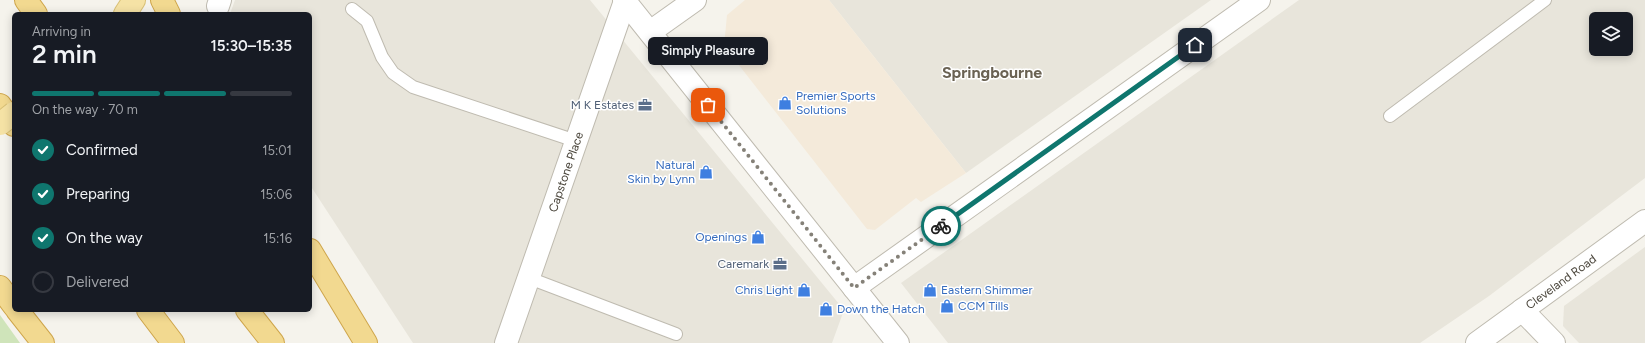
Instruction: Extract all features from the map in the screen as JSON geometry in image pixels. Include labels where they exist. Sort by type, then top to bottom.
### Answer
[{"type":"highway","points":[[26,0],[35,12]]},
{"type":"highway","points":[[162,0],[168,12]]},
{"type":"highway","points":[[0,105],[12,122]]},
{"type":"highway","points":[[312,253],[366,343]]},
{"type":"highway","points":[[0,287],[12,303]]},
{"type":"highway","points":[[19,312],[43,343]]},
{"type":"highway","points":[[150,312],[173,343]]},
{"type":"highway","points":[[249,312],[273,343]]},
{"type":"main road","points":[[126,12],[134,0]]},
{"type":"main road","points":[[0,124],[12,115]]},
{"type":"street","points":[[624,0],[898,343]]},
{"type":"street","name":"Capstone Place","points":[[506,343],[624,0]]},
{"type":"street","points":[[650,32],[695,0]]},
{"type":"street","points":[[854,288],[1259,0]]},
{"type":"street","name":"Cleveland Road","points":[[1478,343],[1645,221]]},
{"type":"street","points":[[1522,310],[1554,343]]},
{"type":"lane","points":[[1390,116],[1545,0]]},
{"type":"lane","points":[[352,9],[367,21],[382,56],[393,73],[414,87],[576,141]]},
{"type":"lane","points":[[529,278],[676,334]]},
{"type":"shaded area","points":[[235,0],[590,0],[844,310],[832,343],[413,343],[312,188],[312,12],[231,12]]},
{"type":"shaded area","points":[[745,0],[829,0],[966,173],[921,202],[916,198],[875,230],[867,229],[724,46],[727,15]]},
{"type":"shaded area","points":[[829,0],[1211,0],[966,173]]},
{"type":"shaded area","points":[[1299,0],[1645,0],[1645,178],[1489,296],[1420,343],[948,343],[901,283]]},
{"type":"shaded area","points":[[1645,247],[1645,343],[1579,343],[1563,326],[1564,306]]},
{"type":"green space","points":[[0,315],[20,343],[0,343]]},
{"type":"way so far","points":[[708,105],[854,288],[941,226]]},
{"type":"place","name":"Premier Sports Solutions","points":[[785,103]]},
{"type":"place","name":"M K Estates","points":[[645,105]]},
{"type":"place","name":"Simply Pleasure","points":[[708,105]]},
{"type":"place","name":"Natural Skin by Lynn","points":[[706,172]]},
{"type":"place","name":"Openings","points":[[758,237]]},
{"type":"place","name":"Caremark","points":[[780,264]]},
{"type":"place","name":"Chris Light","points":[[804,290]]},
{"type":"place","name":"Eastern Shimmer","points":[[930,290]]},
{"type":"place","name":"CCM Tills","points":[[947,306]]},
{"type":"place","name":"Down the Hatch","points":[[826,309]]},
{"type":"district","name":"Springbourne","points":[[992,72]]},
{"type":"route","points":[[941,226],[1195,45]]}]
